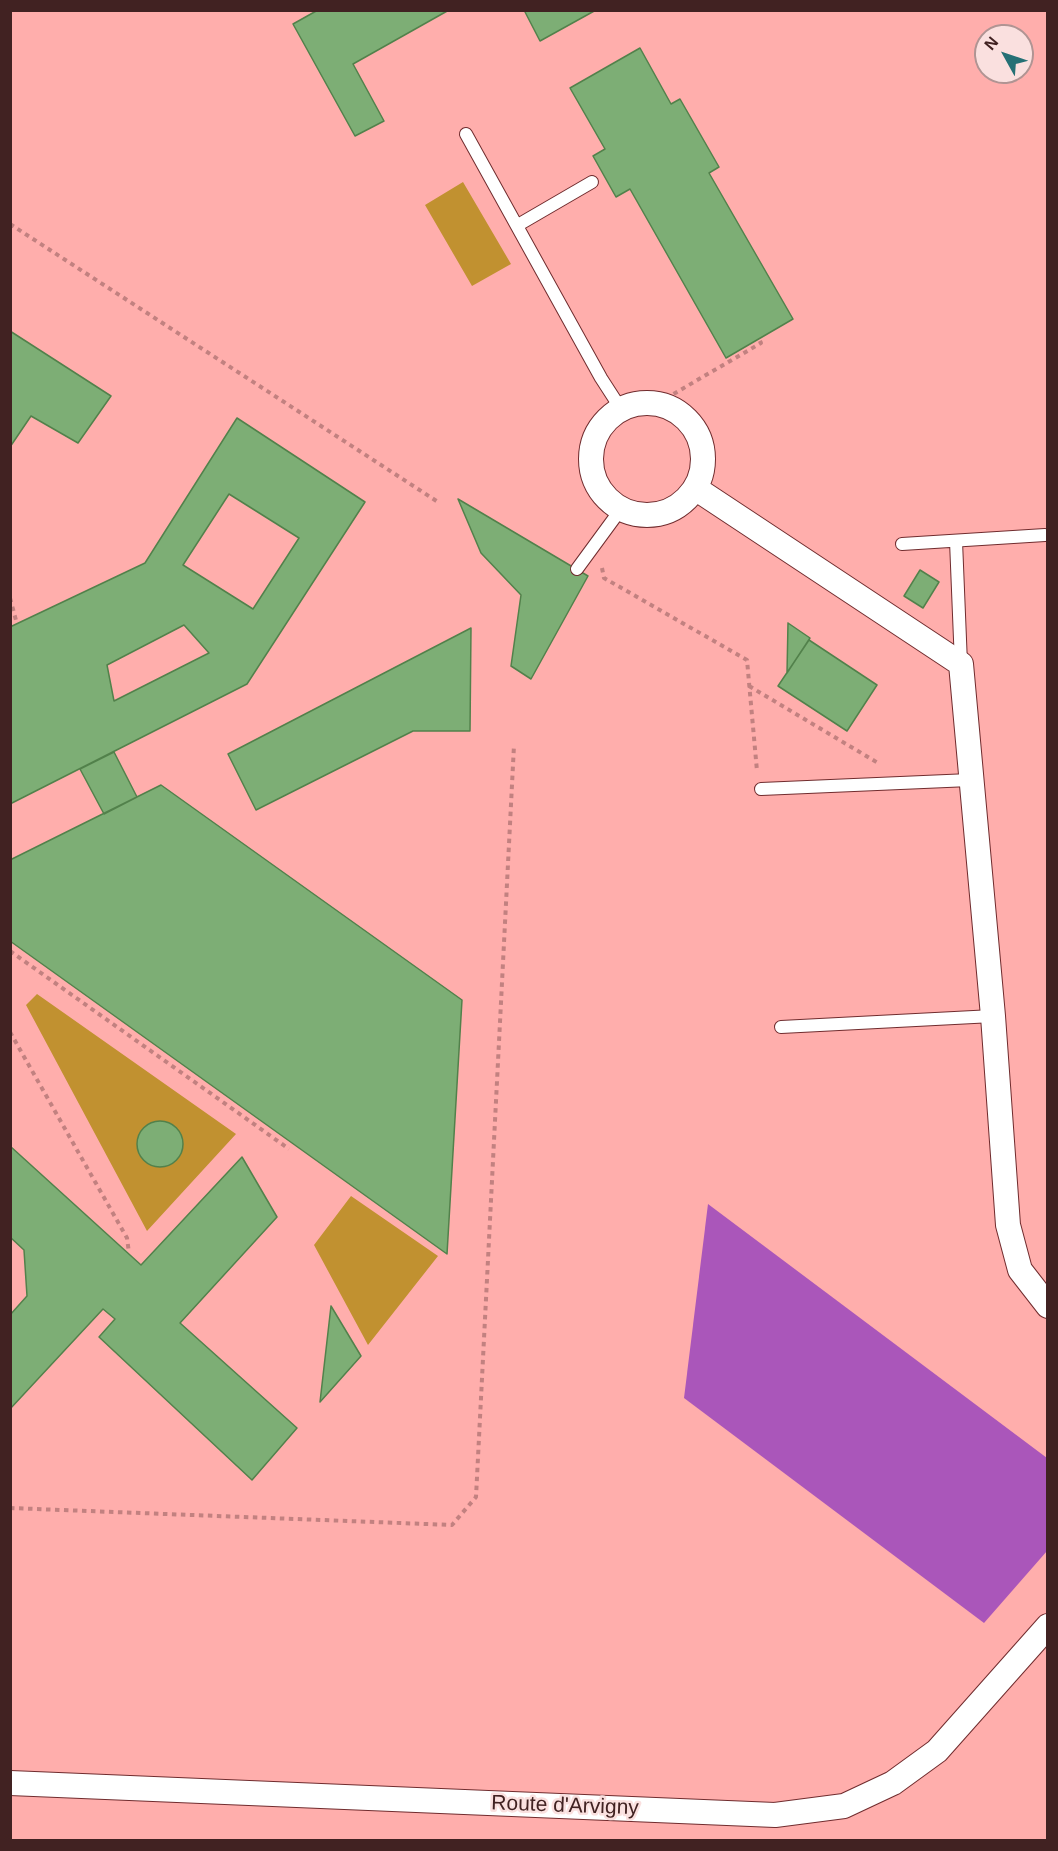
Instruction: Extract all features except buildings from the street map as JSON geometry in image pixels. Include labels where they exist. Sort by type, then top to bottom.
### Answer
[{"type":"street","points":[[658,403],[669,407],[685,418],[697,433],[703,451],[702,471],[694,488],[684,501],[670,510],[654,515],[637,514],[621,509],[608,499],[597,483],[591,465],[593,445],[601,428],[621,409],[631,405],[658,403]]},
{"type":"street","points":[[694,488],[961,664],[993,1016],[1008,1225],[1020,1270],[1047,1306]]},
{"type":"street","name":"Route d'Arvigny","points":[[10,1783],[775,1815],[844,1806],[894,1783],[937,1750],[1047,1626]]},
{"type":"lane","points":[[466,134],[601,378],[621,409]]},
{"type":"lane","points":[[518,225],[592,182]]},
{"type":"lane","points":[[577,569],[621,509]]},
{"type":"lane","points":[[902,544],[1045,536]]},
{"type":"lane","points":[[956,541],[961,664]]},
{"type":"lane","points":[[761,789],[970,780]]},
{"type":"lane","points":[[782,1027],[993,1016]]},
{"type":"path","points":[[10,224],[438,502]]},
{"type":"path","points":[[658,403],[761,343],[759,339]]},
{"type":"path","points":[[598,540],[604,578],[747,660],[758,779],[761,789]]},
{"type":"path","points":[[10,598],[17,624]]},
{"type":"path","points":[[749,686],[891,771],[893,783]]},
{"type":"path","points":[[10,1508],[452,1525],[476,1497],[514,745]]},
{"type":"path","points":[[10,951],[289,1149]]},
{"type":"path","points":[[10,1032],[127,1238],[129,1253]]},
{"type":"shaded area","points":[[463,182],[511,264],[472,286],[425,205]]},
{"type":"shaded area","points":[[37,994],[236,1134],[147,1231],[26,1005]]},
{"type":"shaded area","points":[[351,1196],[438,1256],[368,1345],[314,1245]]},
{"type":"shaded area","points":[[708,1204],[1047,1458],[1047,1551],[984,1623],[684,1398]]}]
